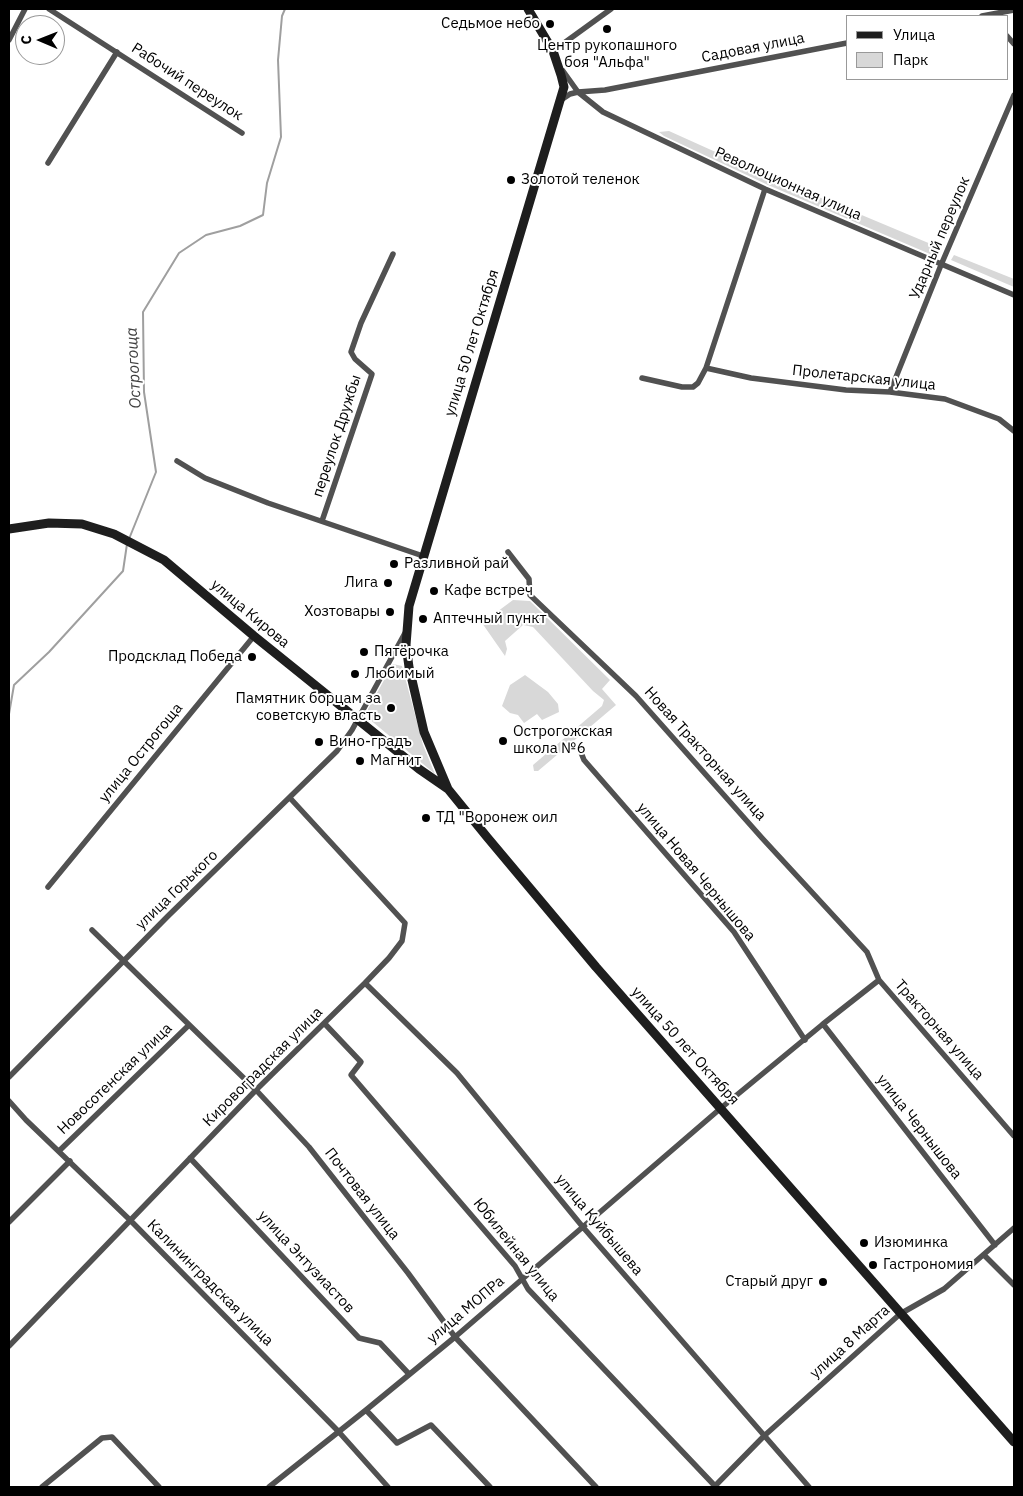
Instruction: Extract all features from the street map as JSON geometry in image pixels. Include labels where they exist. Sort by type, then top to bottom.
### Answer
[{"type":"main road","points":[[528,9],[553,51],[564,87]]},
{"type":"main road","name":"улица 50 лет Октября","points":[[564,87],[409,606],[406,631],[409,667],[415,700],[424,732],[448,789],[596,967],[1014,1442]]},
{"type":"main road","name":"улица Кирова","points":[[9,529],[50,523],[93,526],[114,534],[164,560],[254,636],[425,774],[448,789]]},
{"type":"street","points":[[9,40],[25,9]]},
{"type":"street","name":"Рабочий переулок","points":[[49,9],[242,133]]},
{"type":"street","points":[[553,51],[610,9]]},
{"type":"street","points":[[987,15],[1014,10]]},
{"type":"street","name":"Садовая улица","points":[[578,92],[605,90],[846,43]]},
{"type":"street","name":"Рабочий переулок","points":[[48,163],[117,52]]},
{"type":"street","points":[[558,65],[578,92]]},
{"type":"street","points":[[564,87],[578,92]]},
{"type":"street","points":[[560,101],[570,94],[578,92]]},
{"type":"street","name":"Революционная улица","points":[[578,92],[603,112],[765,189],[1014,295]]},
{"type":"street","name":"Ударный переулок","points":[[890,392],[941,265],[1014,95]]},
{"type":"street","points":[[642,378],[682,387],[693,387],[698,383],[706,368],[765,189]]},
{"type":"street","name":"переулок Дружбы","points":[[322,521],[372,374],[355,359],[351,352],[361,323],[393,254]]},
{"type":"street","name":"Пролетарская улица","points":[[706,368],[751,378],[846,390],[890,392],[945,400],[999,419],[1014,431]]},
{"type":"street","name":"переулок Дружбы","points":[[177,461],[205,478],[268,503],[423,556]]},
{"type":"street","name":"Новая Тракторная улица","points":[[508,552],[529,579],[530,595],[636,696],[762,838],[867,952],[879,980]]},
{"type":"street","name":"улица 50 лет Октября","points":[[357,719],[406,631]]},
{"type":"street","name":"улица Острогоща","points":[[48,887],[254,636]]},
{"type":"street","name":"улица Горького","points":[[9,1077],[122,961],[338,751],[357,719]]},
{"type":"street","name":"улица Новая Чернышова","points":[[580,750],[584,760],[734,932],[805,1040]]},
{"type":"street","name":"Кировоградская улица","points":[[9,1346],[256,1090],[365,983],[402,941],[406,923],[290,798]]},
{"type":"street","name":"Почтовая улица","points":[[92,930],[256,1090],[309,1147],[408,1273],[455,1337],[596,1487]]},
{"type":"street","name":"Тракторная улица","points":[[721,1108],[879,980],[1014,1136]]},
{"type":"street","name":"улица Куйбышева","points":[[365,983],[457,1073],[582,1226],[809,1487]]},
{"type":"street","name":"Юбилейная улица","points":[[325,1024],[361,1062],[352,1075],[515,1266],[528,1289],[714,1486]]},
{"type":"street","name":"улица Чернышова","points":[[823,1024],[995,1245]]},
{"type":"street","name":"Новосотенская улица","points":[[59,1151],[189,1025]]},
{"type":"street","name":"Калининградская улица","points":[[9,1101],[26,1120],[130,1220],[338,1431],[388,1487]]},
{"type":"street","name":"улица МОПРа","points":[[269,1487],[455,1337],[721,1108]]},
{"type":"street","name":"улица Энтузиастов","points":[[190,1158],[359,1338],[380,1343],[409,1374]]},
{"type":"street","points":[[9,1222],[70,1161]]},
{"type":"street","name":"улица 8 Марта","points":[[714,1486],[764,1436],[900,1314],[944,1289],[1014,1228]]},
{"type":"street","points":[[984,1255],[1014,1285]]},
{"type":"street","points":[[366,1410],[397,1443],[431,1425],[490,1487]]},
{"type":"street","points":[[42,1487],[102,1438],[112,1437],[159,1487]]},
{"type":"green space","points":[[669,131],[771,177],[938,247],[941,251],[937,257],[768,185],[659,132]]},
{"type":"green space","points":[[954,255],[1014,279],[1014,287],[951,260]]},
{"type":"green space","points":[[513,600],[530,601],[610,680],[602,689],[616,705],[538,771],[534,771],[533,765],[602,706],[604,700],[593,691],[533,627],[523,625],[505,641],[507,649],[505,656],[482,623]]},
{"type":"green space","points":[[393,664],[402,666],[423,745],[435,774],[368,718],[368,709]]},
{"type":"green space","points":[[525,675],[548,692],[558,704],[559,712],[542,720],[537,714],[524,723],[518,715],[510,713],[502,706],[510,685]]},
{"type":"waterway","name":"Острогоща","points":[[129,539],[156,472],[144,392],[143,312],[179,253],[206,235],[240,226],[263,215],[267,183],[281,137],[278,60],[282,16],[285,9]]},
{"type":"waterway","name":"Острогоща","points":[[9,714],[14,685],[49,652],[123,571],[127,544]]},
{"type":"place","name":"Седьмое небо","points":[[550,24]]},
{"type":"place","name":"Центр рукопашного боя \"Альфа\"","points":[[607,29]]},
{"type":"place","name":"Золотой теленок","points":[[511,180]]},
{"type":"place","name":"Разливной рай","points":[[394,564]]},
{"type":"place","name":"Лига","points":[[388,583]]},
{"type":"place","name":"Кафе встреч","points":[[434,591]]},
{"type":"place","name":"Хозтовары","points":[[390,612]]},
{"type":"place","name":"Аптечный пункт","points":[[423,619]]},
{"type":"place","name":"Пятёрочка","points":[[364,652]]},
{"type":"place","name":"Продсклад Победа","points":[[252,657]]},
{"type":"place","name":"Любимый","points":[[355,674]]},
{"type":"place","name":"Памятник борцам за советскую власть","points":[[391,708]]},
{"type":"place","name":"Острогожская школа №6","points":[[503,741]]},
{"type":"place","name":"Вино-градъ","points":[[319,742]]},
{"type":"place","name":"Магнит","points":[[360,761]]},
{"type":"place","name":"ТД \"Воронеж оил","points":[[426,818]]},
{"type":"place","name":"Изюминка","points":[[864,1243]]},
{"type":"place","name":"Гастрономия","points":[[873,1265]]},
{"type":"place","name":"Старый друг","points":[[823,1282]]}]
